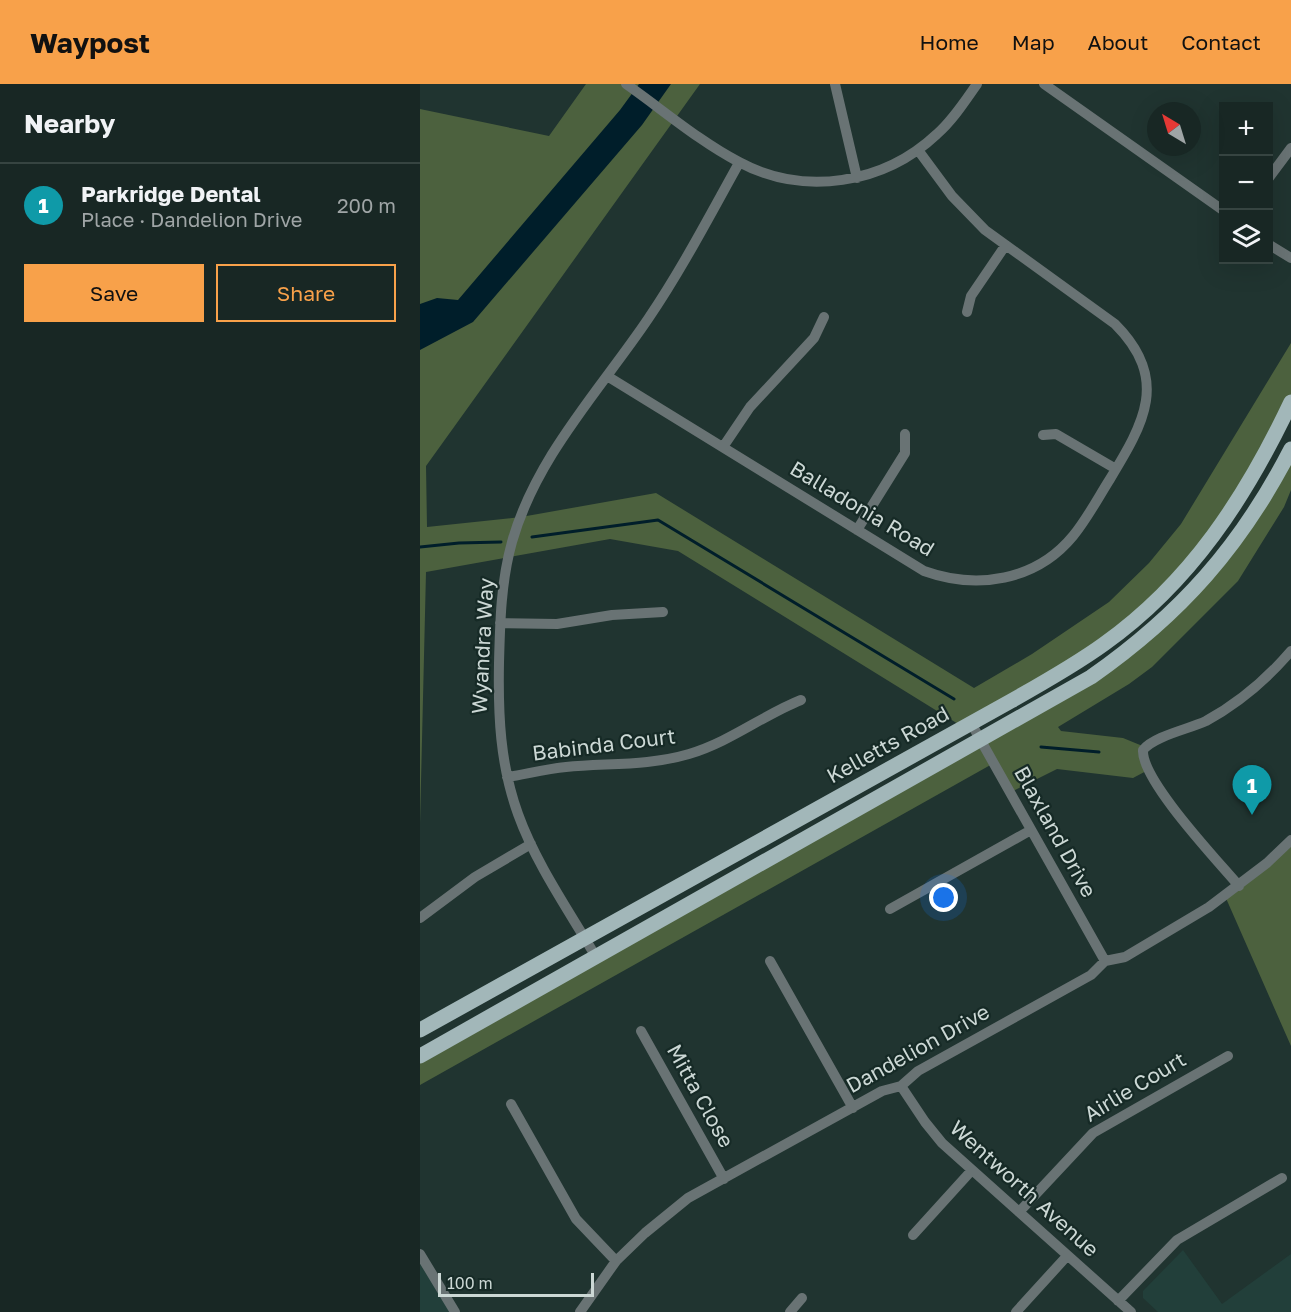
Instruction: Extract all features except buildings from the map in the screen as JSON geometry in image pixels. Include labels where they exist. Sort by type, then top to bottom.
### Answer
[{"type":"main road","name":"Kelletts Road","points":[[420,1030],[1063,671],[1104,644],[1169,589],[1229,517],[1256,473],[1291,402]]},
{"type":"main road","name":"Kelletts Road","points":[[420,1056],[1091,677],[1125,653],[1168,617],[1203,582],[1242,534],[1291,449]]},
{"type":"street","points":[[836,84],[857,178]]},
{"type":"street","points":[[628,85],[739,163],[769,175],[804,182],[857,178],[891,166],[918,150],[948,123],[977,84]]},
{"type":"street","points":[[1044,84],[1223,210]]},
{"type":"street","points":[[1273,173],[1291,148]]},
{"type":"street","name":"Balladonia Road","points":[[607,376],[912,565],[937,575],[979,581],[1012,576],[1037,565],[1067,542],[1083,523],[1116,469],[1139,430],[1145,410],[1146,381],[1137,352],[1122,331],[1106,317],[1005,246],[968,213],[918,150]]},
{"type":"street","name":"Wyandra Way","points":[[596,957],[531,844],[507,777],[499,731],[500,623],[505,571],[522,512],[553,454],[649,317],[739,163]]},
{"type":"street","points":[[967,312],[971,296],[1005,246]]},
{"type":"street","points":[[1273,247],[1291,258]]},
{"type":"street","points":[[723,447],[754,403],[814,338],[824,316]]},
{"type":"street","points":[[857,530],[905,453],[905,434]]},
{"type":"street","points":[[1043,435],[1056,434],[1116,469]]},
{"type":"street","points":[[500,623],[557,624],[612,615],[663,612]]},
{"type":"street","points":[[1239,886],[1172,806],[1144,759],[1143,750],[1150,744],[1195,726],[1229,707],[1266,678],[1291,651]]},
{"type":"street","name":"Babinda Court","points":[[507,777],[567,767],[641,764],[687,754],[729,738],[781,708],[801,700]]},
{"type":"street","name":"Blaxland Drive","points":[[970,723],[1105,961]]},
{"type":"street","points":[[890,909],[1031,830]]},
{"type":"street","name":"Dandelion Drive","points":[[580,1312],[616,1261],[645,1233],[688,1198],[882,1091],[902,1086],[918,1071],[1091,975],[1105,961],[1125,957],[1199,914],[1239,886],[1291,840]]},
{"type":"street","points":[[420,918],[475,877],[531,844]]},
{"type":"street","points":[[770,961],[853,1108]]},
{"type":"street","name":"Mitta Close","points":[[641,1031],[724,1179]]},
{"type":"street","name":"Airlie Court","points":[[1019,1212],[1093,1133],[1228,1056]]},
{"type":"street","name":"Wentworth Avenue","points":[[902,1086],[931,1130],[972,1170],[1131,1312]]},
{"type":"street","points":[[511,1104],[576,1219],[616,1261]]},
{"type":"street","points":[[913,1235],[972,1170]]},
{"type":"street","points":[[1118,1301],[1177,1240],[1282,1178]]},
{"type":"street","points":[[420,1254],[455,1312]]},
{"type":"street","points":[[1016,1312],[1068,1256]]},
{"type":"street","points":[[790,1312],[802,1298]]},
{"type":"shaded area","points":[[639,84],[671,84],[642,125],[473,322],[420,350],[420,304],[437,298],[458,300],[620,110]]},
{"type":"shaded area","points":[[1183,1250],[1222,1304],[1291,1254],[1291,1312],[1158,1312],[1143,1298],[1143,1291]]},
{"type":"shaded area","points":[[420,1254],[455,1312],[420,1312]]},
{"type":"green space","points":[[586,84],[700,84],[426,466],[427,527],[521,517],[656,493],[974,688],[1032,654],[1109,602],[1149,563],[1181,524],[1291,343],[1291,402],[1256,473],[1141,615],[963,727],[678,551],[610,539],[426,572],[420,824],[420,109],[549,136]]},
{"type":"green space","points":[[1291,449],[1291,490],[1284,507],[1238,581],[1152,667],[1129,684],[1058,727],[1061,731],[1123,738],[1145,747],[1150,769],[1133,778],[1057,769],[1011,792],[994,763],[420,1085],[420,1056],[1021,718],[1181,605]]},
{"type":"green space","points":[[1291,840],[1291,1046],[1225,896]]},
{"type":"waterway","points":[[532,537],[658,520],[954,699]]},
{"type":"waterway","points":[[420,547],[501,542]]},
{"type":"waterway","points":[[1041,747],[1099,752]]},
{"type":"place","name":"Parkridge Dental","points":[[1252,815]]}]
